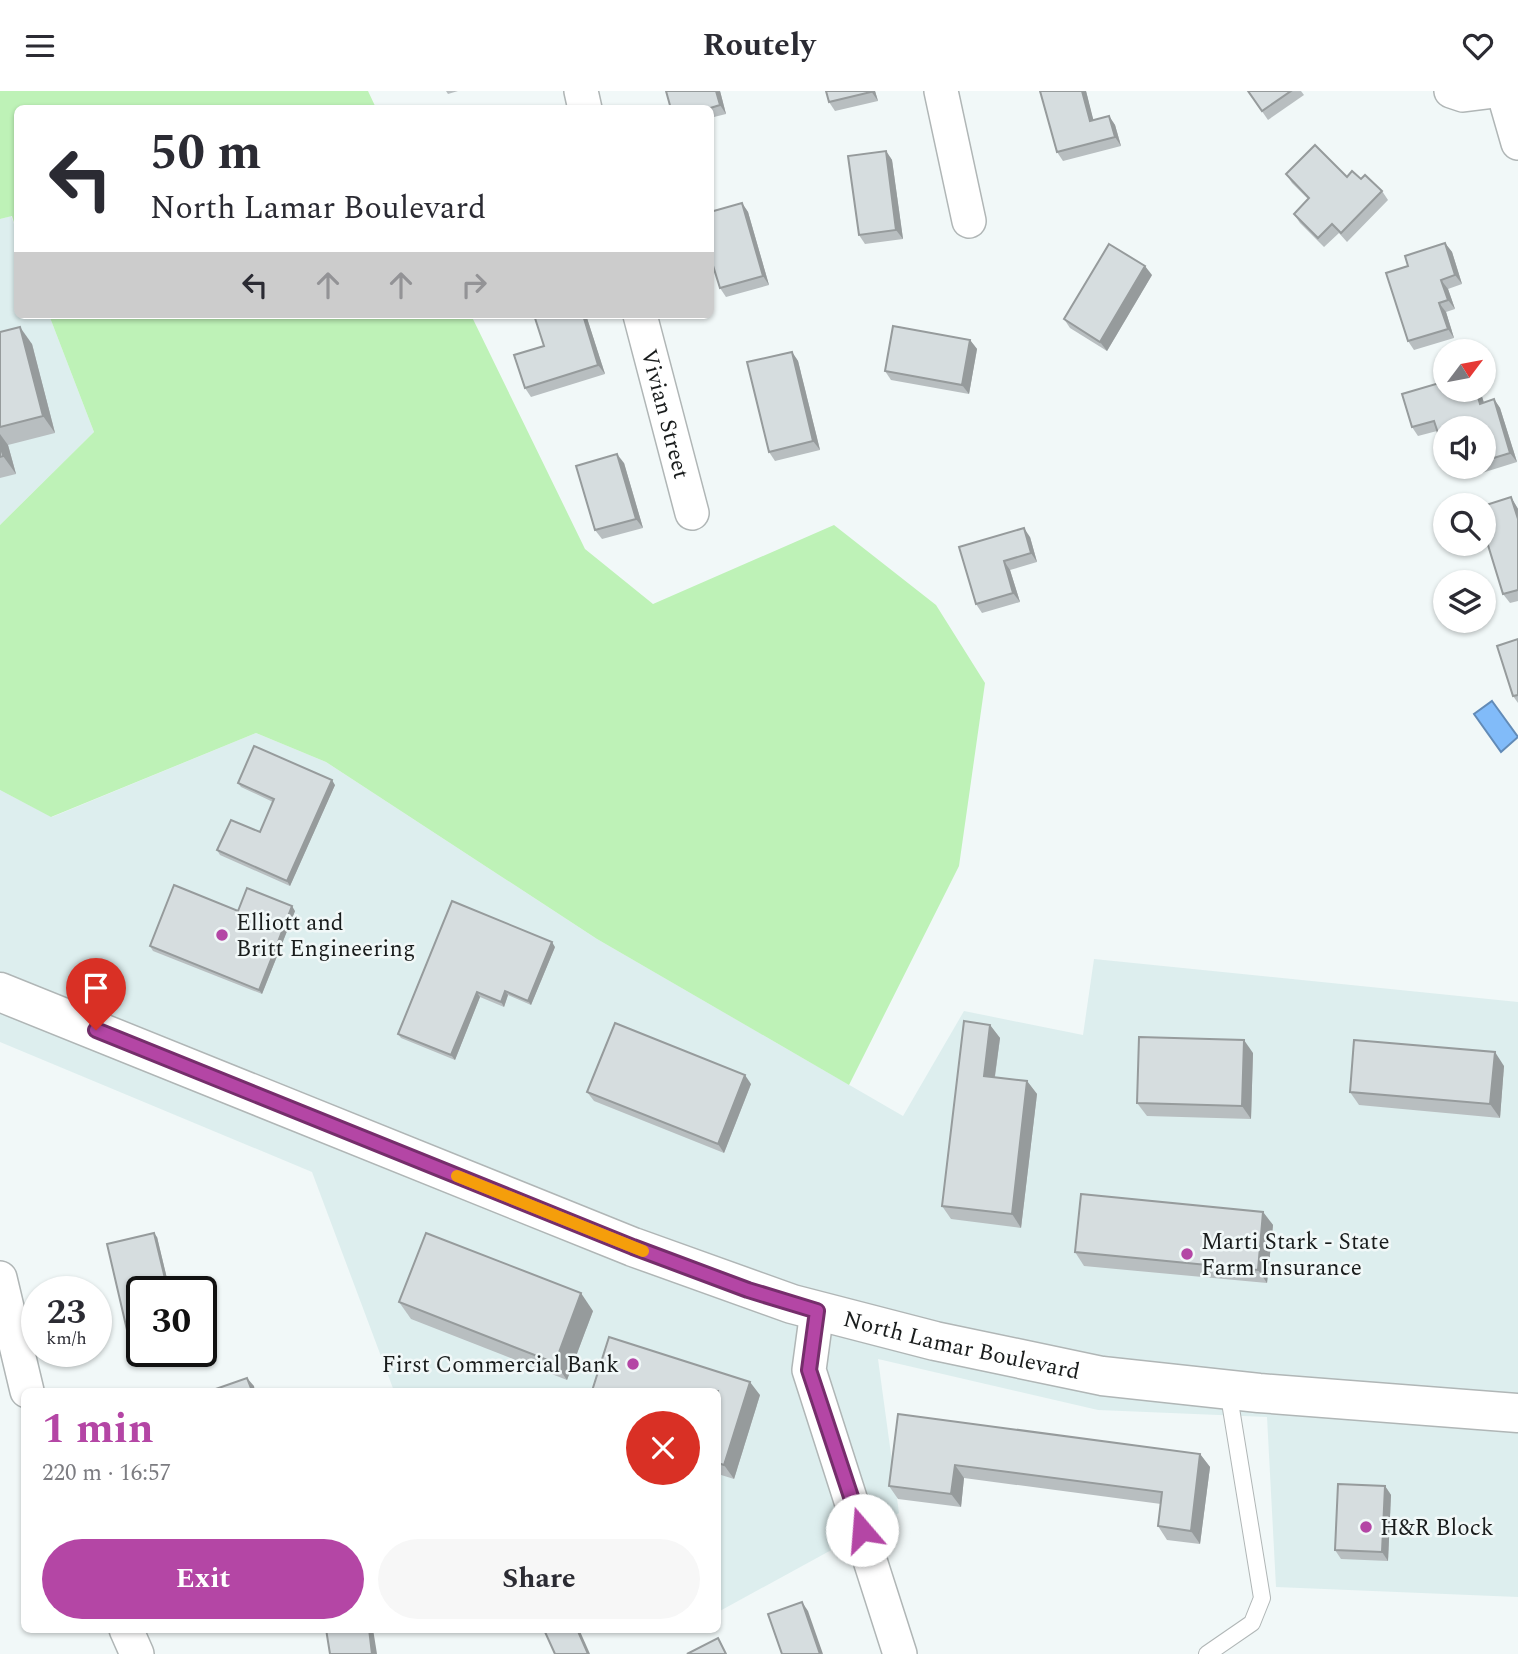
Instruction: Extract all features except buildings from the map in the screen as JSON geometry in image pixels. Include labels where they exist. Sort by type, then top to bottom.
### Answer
[{"type":"street","points":[[941,91],[969,221]]},
{"type":"street","points":[[1451,91],[1463,95],[1495,91]]},
{"type":"street","points":[[1503,91],[1518,143]]},
{"type":"street","name":"Vivian Street","points":[[641,319],[692,513]]},
{"type":"street","name":"North Lamar Boulevard","points":[[0,992],[633,1247],[748,1290],[817,1311],[935,1341],[1102,1376],[1518,1413]]},
{"type":"street","points":[[0,1278],[26,1388]]},
{"type":"street","points":[[817,1311],[809,1370],[900,1654]]},
{"type":"street","points":[[128,1633],[137,1654]]},
{"type":"lane","points":[[1207,1654],[1225,1645],[1252,1623],[1262,1598],[1228,1389]]},
{"type":"shaded area","points":[[11,216],[14,224],[14,319],[51,319],[94,432],[0,525],[0,219]]},
{"type":"shaded area","points":[[256,733],[326,762],[597,939],[903,1116],[964,1011],[1083,1035],[1094,959],[1518,1002],[1518,1597],[1276,1587],[1267,1417],[1098,1410],[878,1359],[899,1513],[721,1610],[721,1388],[393,1388],[312,1172],[0,1042],[0,790],[52,817]]},
{"type":"green space","points":[[0,91],[368,91],[375,105],[14,105],[14,222],[12,216],[0,219]]},
{"type":"green space","points":[[51,319],[473,319],[585,549],[653,604],[834,525],[936,605],[985,683],[959,866],[849,1085],[597,939],[326,762],[256,733],[51,817],[0,790],[0,525],[94,432]]},
{"type":"water","points":[[1492,701],[1518,737],[1501,752],[1474,714]]},
{"type":"slow traffic","points":[[457,1176],[643,1251]]},
{"type":"place","name":"Elliott and Britt Engineering","points":[[222,935]]},
{"type":"place","name":"Marti Stark - State Farm Insurance","points":[[1187,1254]]},
{"type":"place","name":"First Commercial Bank","points":[[633,1364]]},
{"type":"place","name":"H&R Block","points":[[1366,1527]]},
{"type":"route","points":[[96,1030],[633,1247],[748,1290],[817,1311],[809,1370],[821,1413],[862,1530]]}]
